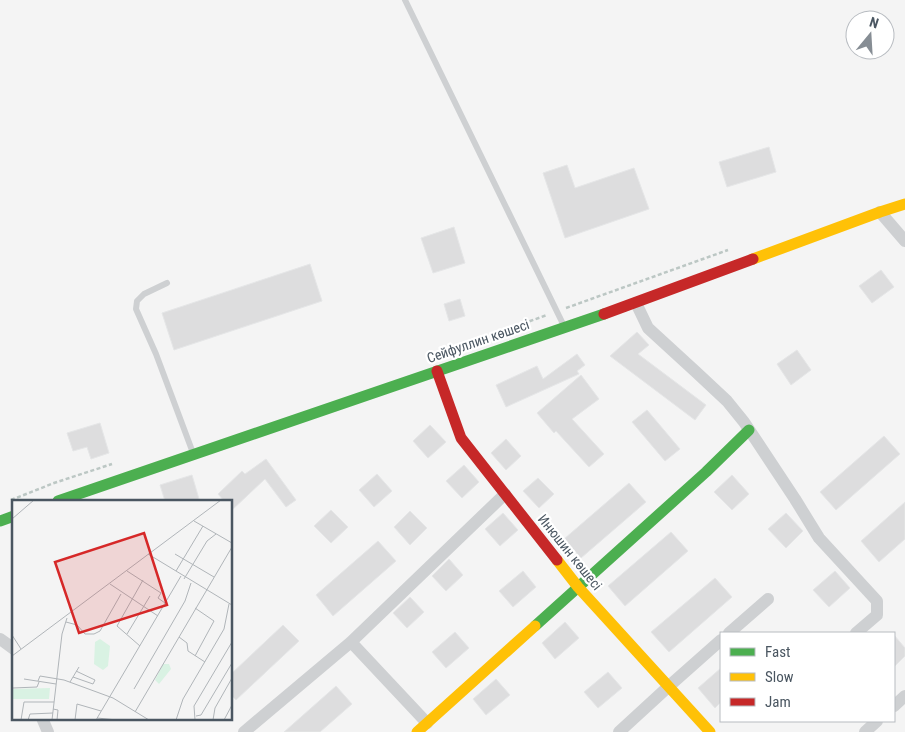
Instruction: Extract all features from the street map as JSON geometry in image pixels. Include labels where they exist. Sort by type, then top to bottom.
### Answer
[{"type":"main road","name":"Сейфуллин көшесі","points":[[61,500],[565,328],[905,204]]},
{"type":"main road","name":"Инюшин көшесі","points":[[437,371],[461,438],[578,587],[710,732]]},
{"type":"main road","points":[[422,728],[706,472],[749,430]]},
{"type":"main road","points":[[0,521],[12,517]]},
{"type":"street","points":[[880,212],[905,240]]},
{"type":"street","points":[[636,303],[648,328],[727,401],[749,430],[819,538],[877,601],[877,615],[857,632]]},
{"type":"street","points":[[244,732],[351,642],[505,494]]},
{"type":"street","points":[[730,632],[768,599]]},
{"type":"street","points":[[0,639],[12,648]]},
{"type":"street","points":[[619,732],[720,641]]},
{"type":"street","points":[[351,642],[422,728]]},
{"type":"street","points":[[895,705],[905,696]]},
{"type":"street","points":[[43,720],[48,732]]},
{"type":"street","points":[[865,732],[876,722]]},
{"type":"lane","points":[[405,0],[565,328]]},
{"type":"lane","points":[[167,283],[144,294],[137,301],[136,309],[156,354],[193,454]]},
{"type":"path","points":[[502,331],[735,248]]},
{"type":"path","points":[[9,500],[118,462]]},
{"type":"building","points":[[769,147],[776,172],[727,187],[719,162]]},
{"type":"building","points":[[567,165],[575,188],[634,168],[649,209],[565,238],[543,173]]},
{"type":"building","points":[[454,227],[465,263],[433,273],[421,238]]},
{"type":"building","points":[[310,264],[322,301],[174,350],[162,313]]},
{"type":"building","points":[[881,270],[894,287],[872,303],[859,286]]},
{"type":"building","points":[[460,299],[465,316],[449,321],[444,304]]},
{"type":"building","points":[[637,332],[649,345],[638,354],[706,405],[695,420],[610,356]]},
{"type":"building","points":[[797,350],[811,370],[791,385],[777,364]]},
{"type":"building","points":[[577,354],[585,365],[577,371],[579,374],[506,407],[496,385],[537,366],[543,379]]},
{"type":"building","points":[[581,375],[599,399],[572,419],[604,454],[589,467],[556,431],[554,433],[537,413]]},
{"type":"building","points":[[647,410],[680,449],[665,461],[632,422]]},
{"type":"building","points":[[100,423],[109,453],[91,459],[87,447],[73,451],[67,433]]},
{"type":"building","points":[[430,425],[446,442],[428,458],[413,441]]},
{"type":"building","points":[[884,436],[900,454],[836,510],[820,492]]},
{"type":"building","points":[[506,439],[521,456],[506,470],[491,453]]},
{"type":"building","points":[[266,459],[296,500],[286,507],[265,479],[232,510],[232,500],[223,500],[218,494],[242,471],[245,474]]},
{"type":"building","points":[[464,465],[479,482],[462,498],[446,481]]},
{"type":"building","points":[[377,474],[392,491],[374,507],[359,490]]},
{"type":"building","points":[[192,475],[199,499],[165,500],[160,485]]},
{"type":"building","points":[[732,475],[749,494],[732,510],[714,492]]},
{"type":"building","points":[[538,478],[554,494],[539,508],[523,491]]},
{"type":"building","points":[[629,483],[646,502],[581,558],[564,539]]},
{"type":"building","points":[[905,502],[905,539],[879,562],[861,541]]},
{"type":"building","points":[[331,510],[348,527],[331,543],[314,526]]},
{"type":"building","points":[[410,511],[427,528],[410,545],[394,527]]},
{"type":"building","points":[[503,513],[518,530],[500,546],[485,529]]},
{"type":"building","points":[[786,513],[803,531],[786,548],[768,529]]},
{"type":"building","points":[[671,532],[688,551],[625,606],[608,586]]},
{"type":"building","points":[[378,541],[396,561],[333,616],[316,595]]},
{"type":"building","points":[[449,559],[463,575],[446,591],[432,576]]},
{"type":"building","points":[[523,571],[536,587],[513,607],[499,591]]},
{"type":"building","points":[[835,571],[850,588],[829,607],[813,590]]},
{"type":"building","points":[[715,578],[732,597],[669,652],[651,632]]},
{"type":"building","points":[[410,597],[424,612],[407,628],[393,613]]},
{"type":"building","points":[[565,622],[579,638],[555,659],[542,643]]},
{"type":"building","points":[[283,625],[299,641],[236,700],[232,696],[232,673]]},
{"type":"building","points":[[455,632],[469,648],[446,668],[432,652]]},
{"type":"building","points":[[895,636],[905,648],[905,656],[895,666]]},
{"type":"building","points":[[720,669],[720,703],[715,708],[698,688]]},
{"type":"building","points":[[608,672],[622,688],[598,708],[584,692]]},
{"type":"building","points":[[496,679],[510,695],[486,715],[473,699]]},
{"type":"building","points":[[336,686],[352,704],[320,732],[284,732]]},
{"type":"traffic: fast","points":[[61,500],[604,314]]},
{"type":"traffic: fast","points":[[535,626],[706,472],[749,430]]},
{"type":"traffic: fast","points":[[0,521],[12,517]]},
{"type":"traffic: slow","points":[[753,259],[905,204]]},
{"type":"traffic: slow","points":[[557,560],[578,587],[710,732]]},
{"type":"traffic: slow","points":[[417,732],[535,626]]},
{"type":"traffic: jam","points":[[604,314],[753,259]]},
{"type":"traffic: jam","points":[[437,371],[461,438],[557,560]]}]
